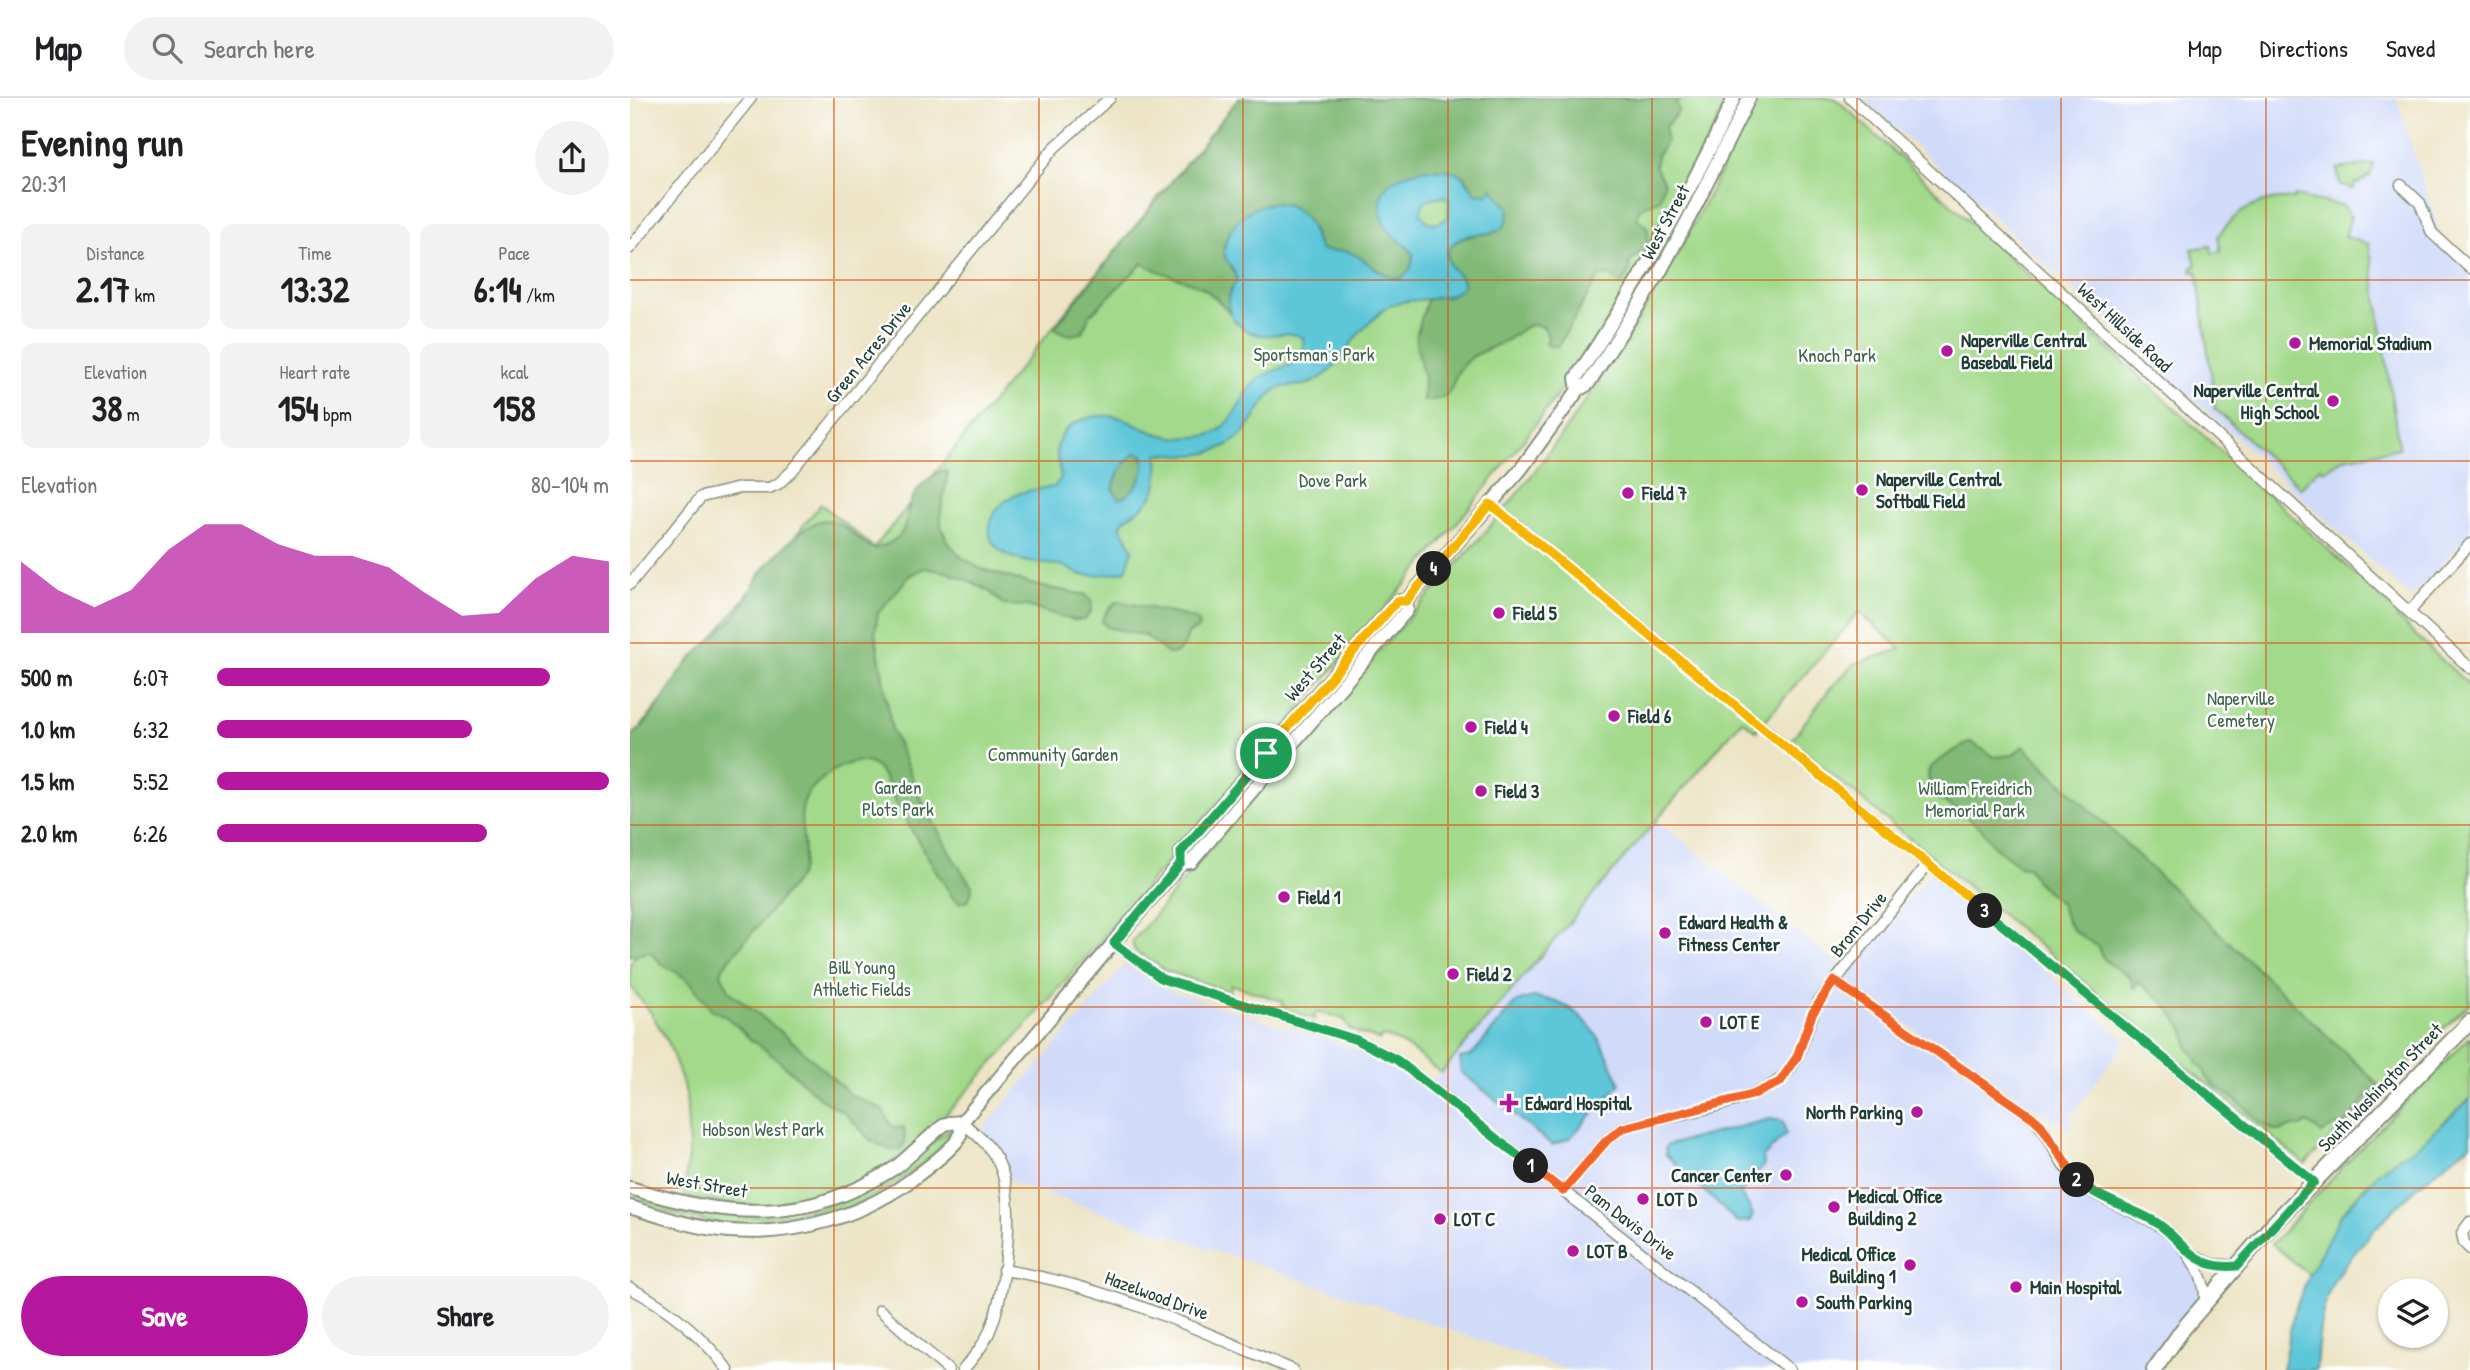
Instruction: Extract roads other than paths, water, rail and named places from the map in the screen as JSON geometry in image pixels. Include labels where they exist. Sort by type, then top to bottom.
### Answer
[{"type":"main road","name":"South Washington Street","points":[[2154,1370],[2237,1266],[2314,1182],[2470,1022]]},
{"type":"street","points":[[630,248],[751,98]]},
{"type":"street","name":"Green Acres Drive","points":[[630,584],[701,496],[740,488],[769,488],[778,484],[792,471],[1054,148],[1110,98]]},
{"type":"street","name":"West Street","points":[[1578,390],[1576,378],[1663,240],[1734,98]]},
{"type":"street","name":"West Street","points":[[630,1207],[727,1231],[768,1231],[820,1223],[859,1210],[910,1181],[959,1137],[962,1122],[1181,863],[1191,862],[1407,610],[1406,601],[1521,469],[1578,390],[1588,384],[1660,272],[1698,203],[1749,98]]},
{"type":"street","name":"West Hillside Road","points":[[1850,98],[2470,668]]},
{"type":"street","points":[[2401,185],[2420,204],[2432,233],[2470,268]]},
{"type":"street","points":[[1490,504],[2314,1182]]},
{"type":"street","points":[[2410,611],[2470,544]]},
{"type":"street","name":"Brom Drive","points":[[1563,1191],[1607,1140],[1623,1128],[1752,1095],[1780,1082],[1797,1057],[1812,1014],[1834,981],[1928,864]]},
{"type":"street","name":"Pam Davis Drive","points":[[1114,943],[1162,979],[1357,1040],[1397,1060],[1790,1370]]},
{"type":"street","points":[[1834,981],[2032,1117],[2041,1125],[2072,1176],[2095,1195],[2166,1229],[2188,1252],[2203,1280],[2205,1304]]},
{"type":"street","points":[[962,1122],[993,1152],[1004,1179],[1007,1235],[995,1312],[988,1334],[963,1370]]},
{"type":"street","name":"West Street","points":[[630,1188],[720,1210],[758,1212],[800,1207],[858,1189],[895,1168],[944,1124],[962,1122]]},
{"type":"street","points":[[2470,1222],[2463,1228],[2462,1233],[2464,1243],[2470,1249]]},
{"type":"street","points":[[2188,1252],[2211,1264],[2237,1266]]},
{"type":"street","name":"Hazelwood Drive","points":[[1003,1270],[1059,1281],[1105,1294],[1219,1337],[1293,1370]]},
{"type":"street","points":[[630,1288],[670,1311],[689,1326],[728,1370]]},
{"type":"street","points":[[880,1310],[947,1370]]},
{"type":"water","points":[[1426,169],[1456,172],[1476,194],[1488,194],[1492,188],[1509,209],[1507,221],[1502,228],[1495,232],[1459,239],[1450,248],[1448,261],[1464,283],[1458,291],[1438,298],[1402,302],[1382,311],[1325,375],[1307,384],[1275,390],[1244,432],[1230,444],[1203,454],[1158,454],[1155,491],[1147,503],[1122,522],[1121,527],[1133,549],[1126,570],[1102,575],[1083,575],[1062,566],[1020,560],[997,549],[990,532],[994,514],[1008,499],[1017,494],[1054,487],[1061,478],[1057,459],[1060,437],[1074,424],[1093,417],[1113,416],[1171,437],[1209,435],[1229,422],[1254,383],[1268,373],[1290,364],[1301,355],[1303,338],[1291,334],[1254,333],[1239,325],[1230,312],[1229,295],[1237,280],[1224,251],[1233,227],[1241,217],[1264,205],[1288,205],[1304,216],[1321,250],[1349,252],[1384,274],[1399,279],[1410,269],[1413,254],[1385,225],[1380,201],[1382,193],[1393,181]],"holes":[[[1435,197],[1449,200],[1448,217],[1437,224],[1427,221],[1420,213],[1424,202]],[[1136,453],[1143,455],[1142,475],[1136,487],[1120,499],[1113,490],[1116,479],[1123,465]]]},
{"type":"water","points":[[1533,997],[1551,1000],[1579,1015],[1598,1038],[1620,1084],[1570,1138],[1552,1145],[1460,1071],[1460,1058],[1471,1056],[1516,1002]]},
{"type":"water","points":[[2470,1099],[2470,1145],[2395,1208],[2333,1281],[2322,1316],[2316,1370],[2282,1370],[2294,1312],[2309,1275],[2341,1215],[2379,1172],[2417,1147]]},
{"type":"water","points":[[1770,1119],[1783,1121],[1786,1134],[1763,1157],[1764,1165],[1740,1193],[1752,1212],[1750,1221],[1737,1222],[1666,1155],[1665,1149],[1668,1145]]},
{"type":"place","name":"Memorial Stadium","points":[[2295,343]]},
{"type":"place","name":"Naperville Central Baseball Field","points":[[1947,351]]},
{"type":"place","name":"Naperville Central High School","points":[[2333,401]]},
{"type":"place","name":"Naperville Central Softball Field","points":[[1862,490]]},
{"type":"place","name":"Field 7","points":[[1628,493]]},
{"type":"place","name":"Field 5","points":[[1499,613]]},
{"type":"place","name":"Field 6","points":[[1614,716]]},
{"type":"place","name":"Field 4","points":[[1471,727]]},
{"type":"place","name":"Field 3","points":[[1481,791]]},
{"type":"place","name":"Field 1","points":[[1284,897]]},
{"type":"place","name":"Edward Health & Fitness Center","points":[[1665,933]]},
{"type":"place","name":"Field 2","points":[[1453,974]]},
{"type":"place","name":"LOT E","points":[[1706,1022]]},
{"type":"place","name":"Edward Hospital","points":[[1509,1103]]},
{"type":"place","name":"North Parking","points":[[1917,1112]]},
{"type":"place","name":"Cancer Center","points":[[1786,1175]]},
{"type":"place","name":"LOT D","points":[[1643,1199]]},
{"type":"place","name":"Medical Office Building 2","points":[[1834,1207]]},
{"type":"place","name":"LOT C","points":[[1440,1219]]},
{"type":"place","name":"LOT B","points":[[1573,1251]]},
{"type":"place","name":"Medical Office Building 1","points":[[1910,1265]]},
{"type":"place","name":"Main Hospital","points":[[2016,1287]]},
{"type":"place","name":"South Parking","points":[[1802,1302]]},
{"type":"park label","name":"Sportsman's Park","points":[[1314,354]]},
{"type":"park label","name":"Knoch Park","points":[[1837,355]]},
{"type":"park label","name":"Dove Park","points":[[1333,480]]},
{"type":"park label","name":"Naperville Cemetery","points":[[2241,709]]},
{"type":"park label","name":"Community Garden","points":[[1053,754]]},
{"type":"park label","name":"Garden Plots Park","points":[[898,798]]},
{"type":"park label","name":"William Freidrich Memorial Park","points":[[1975,799]]},
{"type":"park label","name":"Bill Young Athletic Fields","points":[[862,978]]},
{"type":"park label","name":"Hobson West Park","points":[[763,1129]]}]
